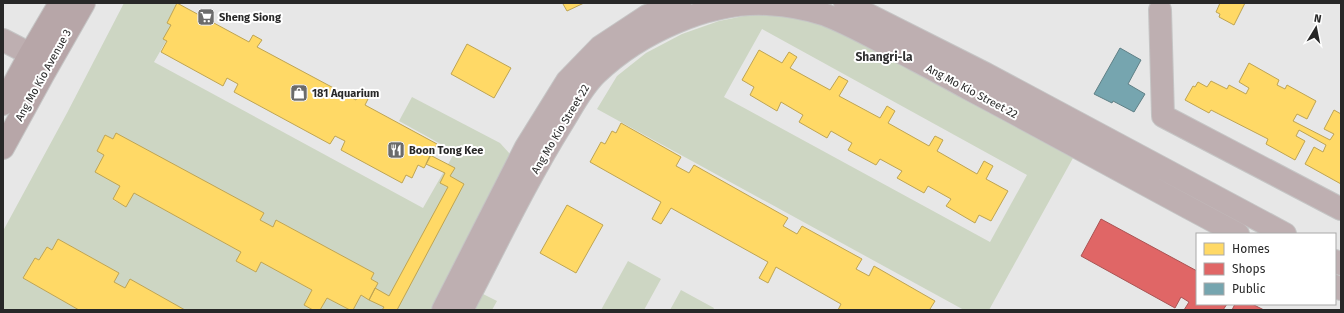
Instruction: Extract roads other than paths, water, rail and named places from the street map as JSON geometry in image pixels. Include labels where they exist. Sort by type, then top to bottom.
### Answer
[{"type":"main road","name":"Ang Mo Kio Avenue 3","points":[[3,104],[60,3]]},
{"type":"main road","name":"Ang Mo Kio Avenue 3","points":[[3,148],[84,3]]},
{"type":"street","name":"Ang Mo Kio Street 22","points":[[443,310],[526,146],[567,81],[600,47],[648,16],[680,3]]},
{"type":"street","name":"Ang Mo Kio Street 22","points":[[845,3],[986,74],[1283,233]]},
{"type":"street","name":"Ang Mo Kio Street 22","points":[[462,310],[543,154],[585,87],[596,74],[620,54],[675,22],[707,12],[736,6],[766,4],[824,14],[880,41],[1236,233]]},
{"type":"street","points":[[1160,10],[1163,116],[1341,209]]},
{"type":"street","points":[[3,40],[30,54]]},
{"type":"place","name":"Sheng Siong","points":[[206,17]]},
{"type":"place","name":"181 Aquarium","points":[[299,93]]},
{"type":"place","name":"Boon Tong Kee","points":[[396,150]]},
{"type":"district","name":"Shangri-la","points":[[884,57]]}]
